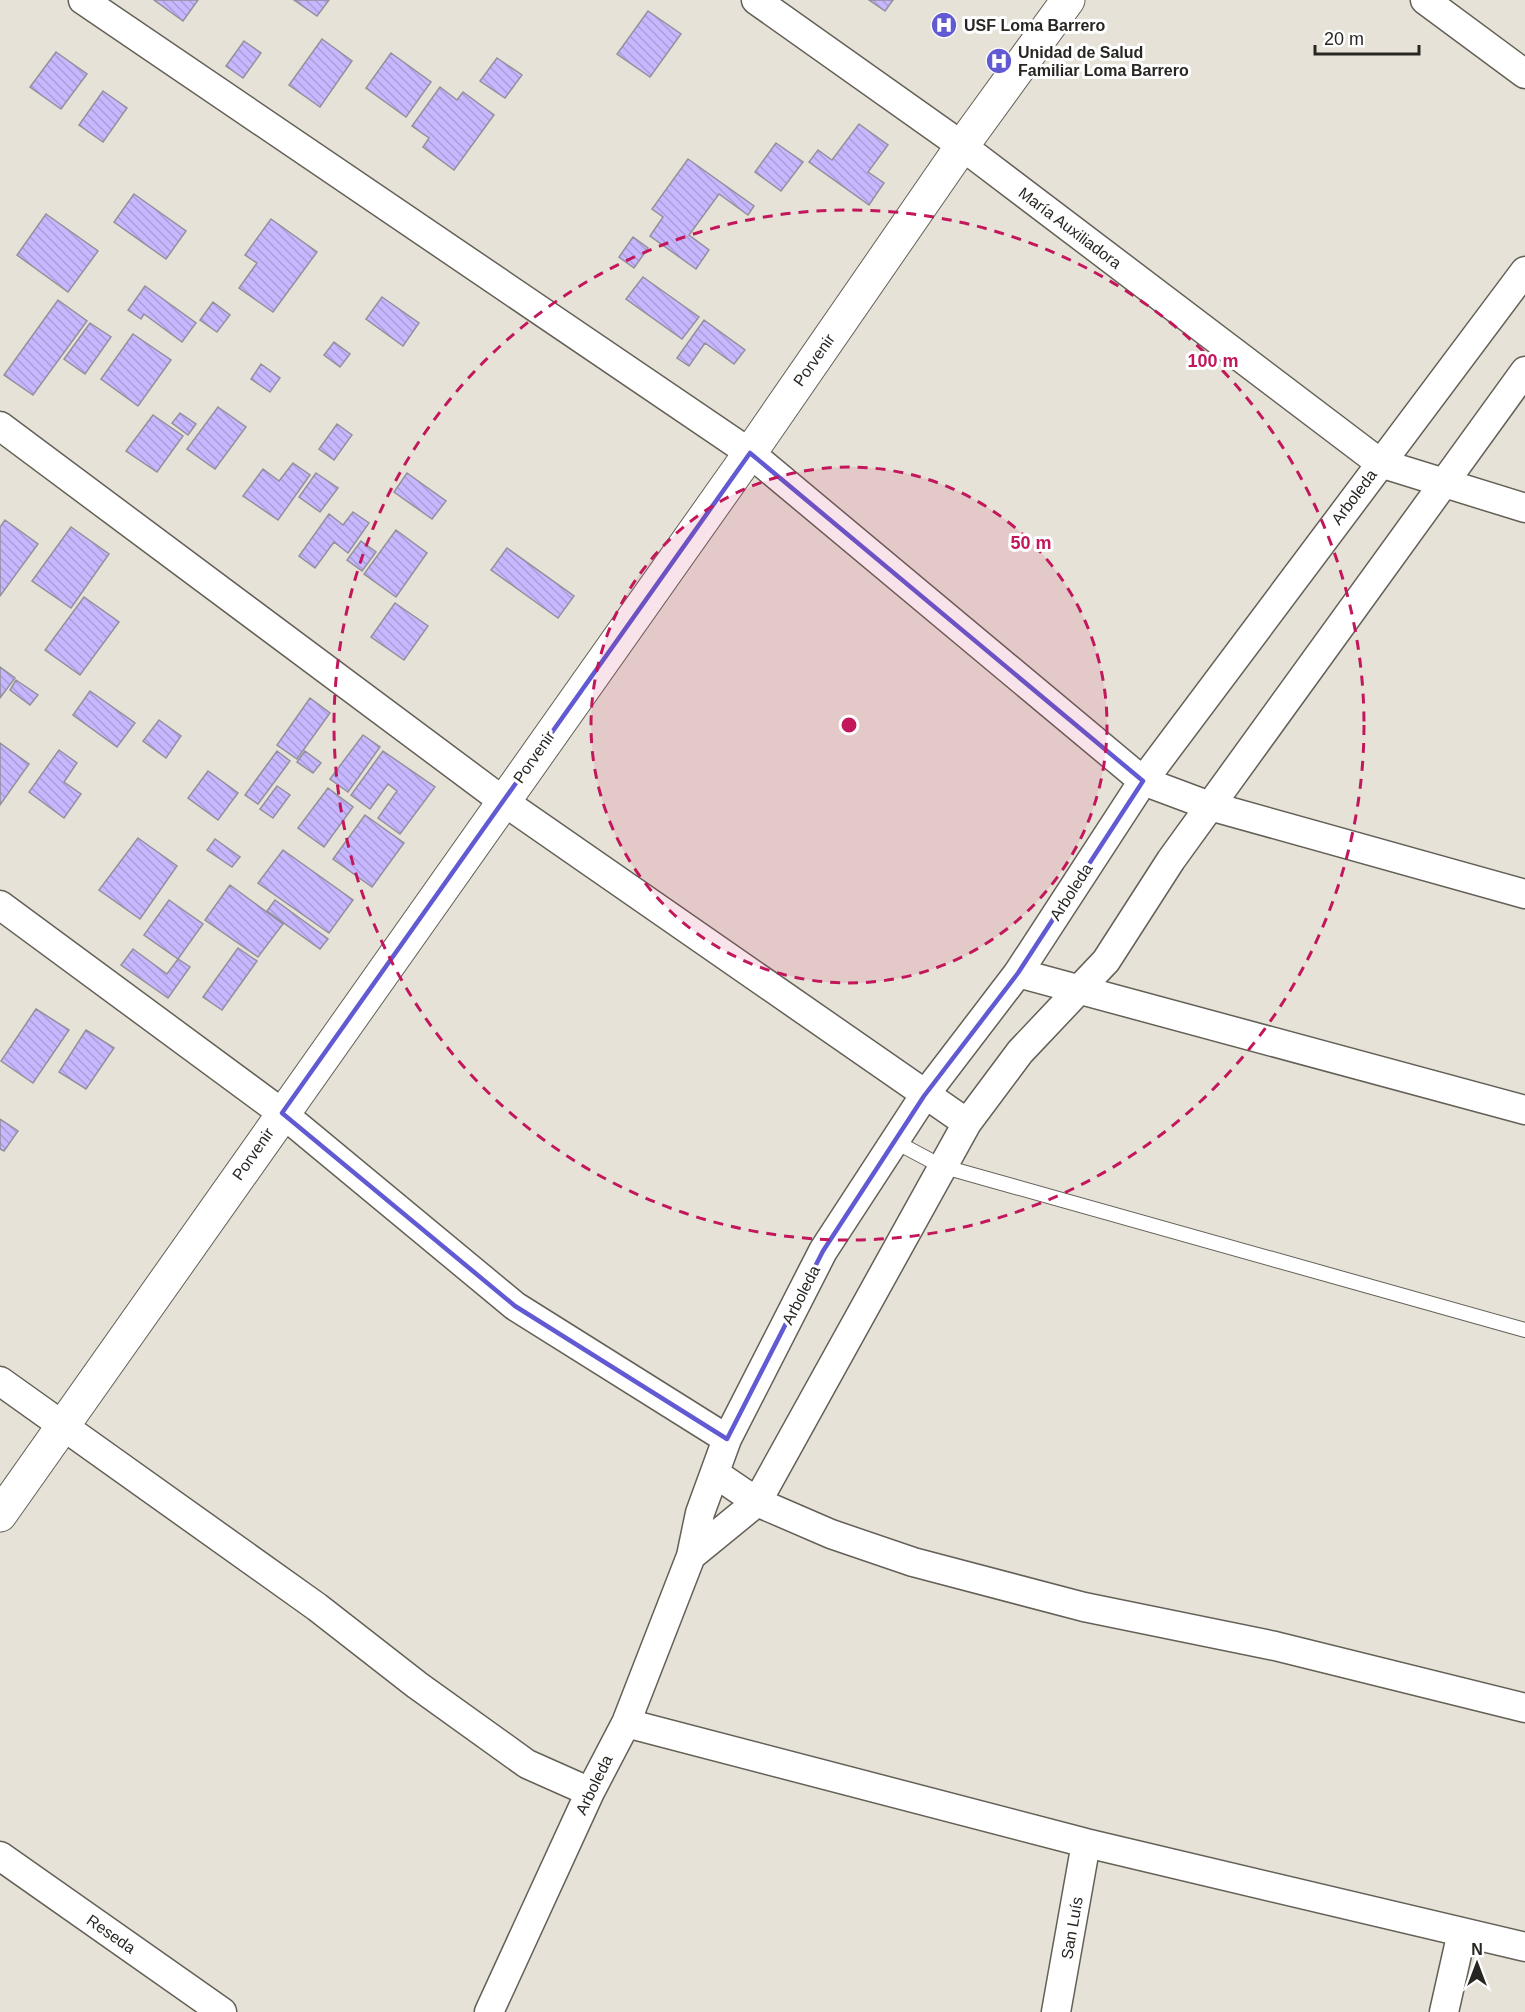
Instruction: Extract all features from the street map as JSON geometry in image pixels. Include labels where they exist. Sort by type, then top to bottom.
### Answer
[{"type":"street","points":[[83,0],[750,453],[1143,781],[1210,806],[1525,894]]},
{"type":"street","name":"María Auxiliadora","points":[[756,0],[962,146],[1380,463],[1525,508]]},
{"type":"street","name":"Porvenir","points":[[0,1515],[750,453],[962,146],[1068,0]]},
{"type":"street","points":[[1425,0],[1525,74]]},
{"type":"street","name":"Arboleda","points":[[489,2012],[590,1792],[626,1723],[691,1556],[700,1513],[716,1474],[727,1438],[824,1251],[924,1096],[1018,973],[1143,781],[1525,271]]},
{"type":"street","name":"Arboleda","points":[[691,1556],[757,1503],[941,1166],[967,1124],[1020,1052],[1106,961],[1210,806],[1525,371]]},
{"type":"street","points":[[0,426],[503,801],[967,1124]]},
{"type":"street","points":[[0,905],[282,1113],[515,1306],[727,1438]]},
{"type":"street","points":[[1018,973],[1525,1110]]},
{"type":"street","points":[[0,1381],[317,1607],[527,1764],[590,1792]]},
{"type":"street","points":[[716,1474],[757,1503],[831,1534],[913,1562],[1084,1607],[1275,1646],[1525,1708]]},
{"type":"street","points":[[626,1723],[1086,1843],[1525,1947]]},
{"type":"street","name":"San Luís","points":[[1056,2012],[1086,1843]]},
{"type":"street","name":"Reseda","points":[[0,1856],[222,2012]]},
{"type":"street","points":[[1444,2012],[1462,1932]]},
{"type":"lane","points":[[894,1141],[941,1166],[1525,1330]]},
{"type":"highlighted area","points":[[750,453],[1143,781],[1018,973],[924,1096],[823,1251],[727,1439],[515,1306],[282,1113]]},
{"type":"building","points":[[154,0],[198,0],[183,21]]},
{"type":"building","points":[[294,0],[329,0],[317,16]]},
{"type":"building","points":[[869,0],[893,0],[885,11]]},
{"type":"building","points":[[648,11],[681,34],[650,77],[617,54]]},
{"type":"building","points":[[322,39],[352,61],[320,107],[289,85]]},
{"type":"building","points":[[244,41],[261,53],[243,78],[226,66]]},
{"type":"building","points":[[56,52],[87,74],[61,109],[30,87]]},
{"type":"building","points":[[391,53],[431,82],[406,117],[366,88]]},
{"type":"building","points":[[497,58],[522,75],[505,98],[480,81]]},
{"type":"building","points":[[440,87],[457,100],[463,92],[494,115],[454,170],[423,147],[429,138],[412,126]]},
{"type":"building","points":[[103,91],[127,108],[103,142],[79,125]]},
{"type":"building","points":[[859,124],[888,145],[868,172],[884,183],[869,205],[809,162],[818,150],[832,160]]},
{"type":"building","points":[[776,143],[803,162],[781,191],[755,172]]},
{"type":"building","points":[[688,159],[754,206],[748,215],[719,194],[689,235],[709,250],[696,269],[650,236],[663,217],[652,209]]},
{"type":"building","points":[[134,194],[186,231],[166,259],[114,222]]},
{"type":"building","points":[[46,214],[98,251],[68,292],[17,255]]},
{"type":"building","points":[[271,219],[317,252],[273,312],[239,288],[257,263],[245,255]]},
{"type":"building","points":[[633,237],[648,248],[634,268],[619,257]]},
{"type":"building","points":[[643,277],[699,317],[682,339],[626,299]]},
{"type":"building","points":[[145,286],[196,323],[182,342],[144,314],[141,319],[128,310]]},
{"type":"building","points":[[382,297],[419,323],[403,346],[366,319]]},
{"type":"building","points":[[58,300],[87,321],[33,395],[4,375]]},
{"type":"building","points":[[213,302],[230,315],[217,332],[200,320]]},
{"type":"building","points":[[704,320],[745,350],[734,364],[705,343],[689,366],[677,358]]},
{"type":"building","points":[[90,323],[111,337],[85,374],[64,359]]},
{"type":"building","points":[[133,334],[171,360],[138,406],[101,379]]},
{"type":"building","points":[[334,342],[350,354],[340,367],[324,355]]},
{"type":"building","points":[[261,364],[280,378],[270,392],[251,379]]},
{"type":"building","points":[[218,407],[246,427],[215,469],[187,449]]},
{"type":"building","points":[[180,413],[196,424],[188,435],[172,423]]},
{"type":"building","points":[[153,415],[183,436],[157,472],[126,451]]},
{"type":"building","points":[[337,424],[352,435],[334,460],[319,449]]},
{"type":"building","points":[[293,463],[310,475],[278,520],[243,496],[263,469],[279,481]]},
{"type":"building","points":[[316,473],[338,488],[320,512],[299,497]]},
{"type":"building","points":[[407,473],[446,501],[432,519],[394,492]]},
{"type":"building","points":[[353,512],[369,523],[348,553],[334,542],[315,568],[299,556],[329,514],[343,525]]},
{"type":"building","points":[[5,520],[38,544],[0,596],[0,527]]},
{"type":"building","points":[[71,527],[109,554],[71,608],[32,581]]},
{"type":"building","points":[[396,530],[427,553],[396,597],[364,574]]},
{"type":"building","points":[[361,541],[376,552],[362,571],[347,560]]},
{"type":"building","points":[[507,548],[574,596],[558,618],[491,570]]},
{"type":"building","points":[[84,597],[119,622],[80,675],[45,650]]},
{"type":"building","points":[[395,603],[428,626],[404,660],[371,637]]},
{"type":"building","points":[[0,667],[15,678],[0,698]]},
{"type":"building","points":[[16,680],[38,695],[30,705],[10,690]]},
{"type":"building","points":[[90,691],[135,723],[117,747],[73,715]]},
{"type":"building","points":[[310,698],[330,713],[297,759],[277,745]]},
{"type":"building","points":[[159,720],[181,736],[166,758],[143,741]]},
{"type":"building","points":[[363,735],[380,747],[348,792],[330,779]]},
{"type":"building","points":[[0,743],[29,764],[0,805]]},
{"type":"building","points":[[59,750],[77,763],[64,782],[81,794],[64,818],[29,792]]},
{"type":"building","points":[[277,751],[290,761],[258,804],[245,795]]},
{"type":"building","points":[[305,751],[321,763],[313,773],[297,762]]},
{"type":"building","points":[[383,751],[435,787],[400,834],[378,818],[397,791],[388,784],[370,809],[351,795]]},
{"type":"building","points":[[208,771],[238,793],[218,820],[188,798]]},
{"type":"building","points":[[277,786],[290,795],[273,818],[260,809]]},
{"type":"building","points":[[328,788],[353,807],[324,847],[298,828]]},
{"type":"building","points":[[365,815],[404,843],[372,887],[333,859]]},
{"type":"building","points":[[138,838],[177,866],[140,919],[99,890]]},
{"type":"building","points":[[215,839],[240,857],[232,867],[207,850]]},
{"type":"building","points":[[283,850],[353,900],[329,933],[258,883]]},
{"type":"building","points":[[230,885],[283,924],[258,957],[205,920]]},
{"type":"building","points":[[169,900],[203,924],[178,959],[144,935]]},
{"type":"building","points":[[275,900],[328,939],[320,949],[267,911]]},
{"type":"building","points":[[238,948],[257,961],[222,1010],[203,997]]},
{"type":"building","points":[[133,949],[167,974],[178,959],[190,967],[168,998],[121,965]]},
{"type":"building","points":[[36,1009],[69,1030],[33,1083],[1,1061]]},
{"type":"building","points":[[86,1030],[114,1048],[86,1089],[59,1072]]},
{"type":"building","points":[[0,1119],[18,1131],[4,1151],[0,1149]]},
{"type":"place","name":"USF Loma Barrero","points":[[944,25]]},
{"type":"place","name":"Unidad de Salud Familiar Loma Barrero","points":[[999,61]]}]
